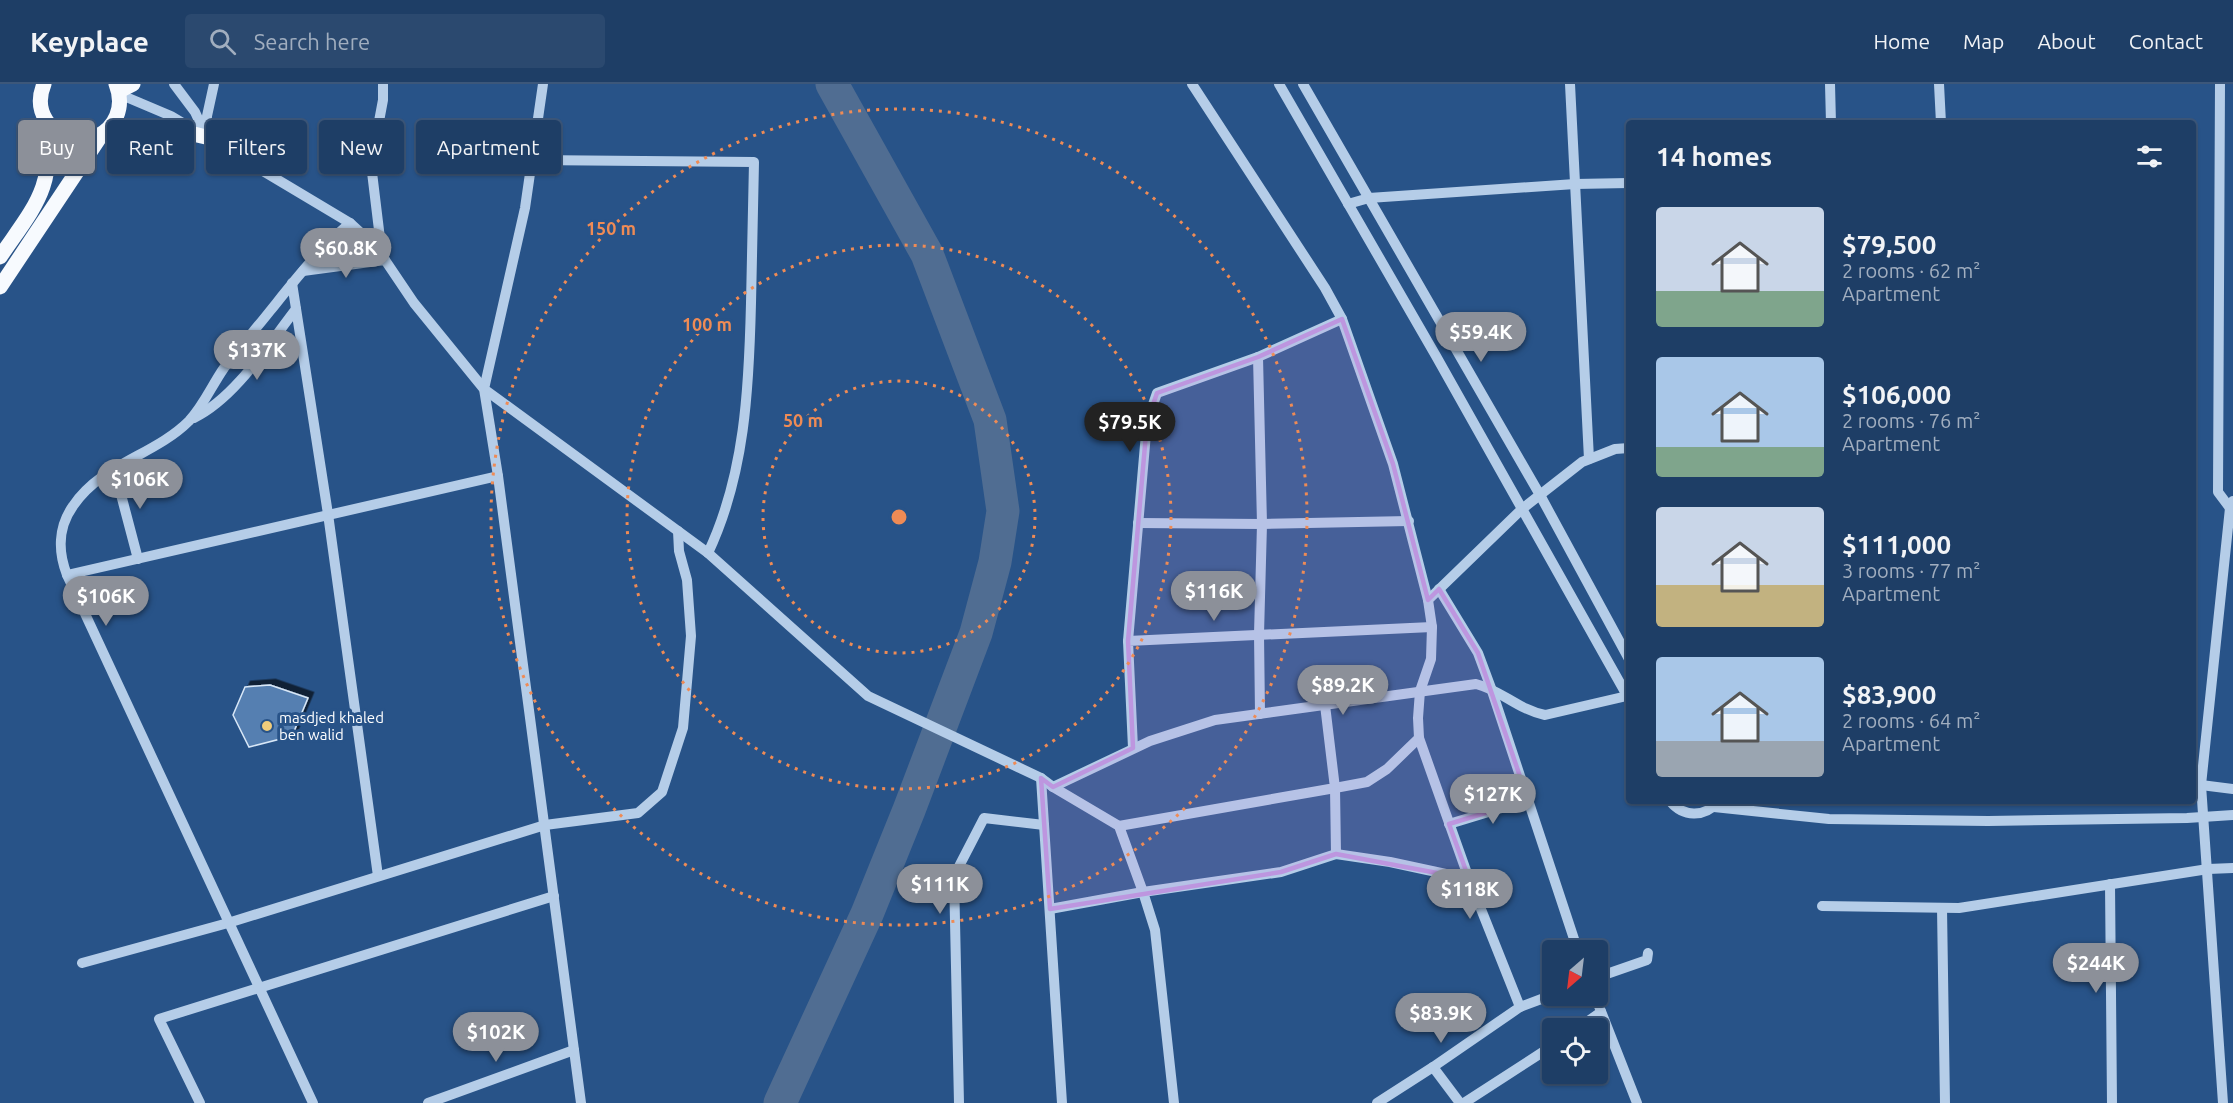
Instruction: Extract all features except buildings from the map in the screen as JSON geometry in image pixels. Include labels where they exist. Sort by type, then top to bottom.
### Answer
[{"type":"main road","points":[[0,287],[118,112],[118,90],[133,84]]},
{"type":"main road","points":[[41,87],[40,106],[44,117],[50,127],[69,139],[80,141],[92,139],[106,131],[129,127],[168,128],[206,137]]},
{"type":"main road","points":[[0,257],[36,203],[45,185],[48,151],[44,117]]},
{"type":"street","points":[[174,84],[195,112],[206,137]]},
{"type":"street","points":[[207,120],[214,84]]},
{"type":"street","points":[[383,84],[383,100],[371,164],[383,258]]},
{"type":"street","points":[[538,120],[543,84]]},
{"type":"street","points":[[1192,84],[1325,288],[1342,319],[1393,464],[1428,600],[1432,627],[1431,659],[1420,691],[1419,738],[1469,879],[1520,1007]]},
{"type":"street","points":[[1279,84],[1626,694]]},
{"type":"street","points":[[1303,84],[1540,495],[1626,653]]},
{"type":"street","points":[[1570,84],[1589,459]]},
{"type":"street","points":[[1830,84],[1831,120]]},
{"type":"street","points":[[1939,84],[1941,120]]},
{"type":"street","points":[[2220,84],[2218,492],[2232,506],[2197,784],[2205,816],[2223,1103]]},
{"type":"street","points":[[118,90],[159,109],[206,137]]},
{"type":"street","points":[[561,160],[754,162],[746,403],[734,483],[708,553]]},
{"type":"street","points":[[268,174],[350,223],[383,258],[414,303],[484,389],[708,553],[868,696],[1028,771],[1119,826],[1155,930],[1174,1103]]},
{"type":"street","points":[[530,174],[525,208],[484,389],[498,476],[581,1103]]},
{"type":"street","points":[[1348,204],[1369,198],[1575,184],[1626,183]]},
{"type":"street","points":[[314,1103],[66,575],[60,547],[66,518],[73,505],[114,468],[169,438],[191,419],[220,374],[292,283],[325,246],[350,223]]},
{"type":"street","points":[[303,271],[383,258]]},
{"type":"street","points":[[292,283],[328,514],[378,876]]},
{"type":"street","points":[[191,419],[224,399],[296,309]]},
{"type":"street","points":[[1133,748],[1128,640],[1147,422],[1157,393],[1258,357],[1342,319]]},
{"type":"street","points":[[1258,357],[1262,524],[1259,634],[1260,714]]},
{"type":"street","points":[[1428,600],[1522,509],[1582,462],[1615,449],[1626,448]]},
{"type":"street","points":[[114,468],[138,559]]},
{"type":"street","points":[[66,575],[498,476]]},
{"type":"street","points":[[1138,524],[1409,521]]},
{"type":"street","points":[[82,963],[228,922],[544,825],[638,813],[662,792],[683,728],[691,636],[687,580],[679,551],[678,531]]},
{"type":"street","points":[[1439,589],[1478,653],[1574,940]]},
{"type":"street","points":[[1128,640],[1432,627]]},
{"type":"street","points":[[1053,787],[1133,748],[1215,720],[1476,684],[1491,688],[1531,712],[1545,715],[1626,698]]},
{"type":"street","points":[[1325,705],[1335,788],[1336,854]]},
{"type":"street","points":[[1119,826],[1367,782],[1387,769],[1419,738]]},
{"type":"street","points":[[1041,778],[1062,1103]]},
{"type":"street","points":[[2197,784],[2233,789]]},
{"type":"street","points":[[1449,824],[1528,800]]},
{"type":"street","points":[[1673,804],[1688,814],[1697,814],[1716,804],[1829,819],[1988,821],[2233,815]]},
{"type":"street","points":[[959,1103],[954,876],[984,818],[1044,825]]},
{"type":"street","points":[[1050,909],[1143,892],[1281,872],[1336,854],[1390,862],[1469,879]]},
{"type":"street","points":[[1822,906],[1959,908],[2208,869],[2233,868]]},
{"type":"street","points":[[2110,884],[2112,1103]]},
{"type":"street","points":[[200,1103],[159,1018],[554,896]]},
{"type":"street","points":[[1942,908],[1945,1103]]},
{"type":"street","points":[[1608,974],[1647,960],[1648,953]]},
{"type":"street","points":[[1377,1103],[1520,1007],[1542,998]]},
{"type":"street","points":[[1599,1006],[1637,1103]]},
{"type":"street","points":[[1593,1018],[1601,1012]]},
{"type":"street","points":[[428,1103],[574,1050]]},
{"type":"street","points":[[1432,1068],[1462,1103],[1542,1052]]},
{"type":"highlighted area","points":[[1342,319],[1393,464],[1428,600],[1439,589],[1478,653],[1528,800],[1449,824],[1469,879],[1336,854],[1281,872],[1050,909],[1041,778],[1053,787],[1133,748],[1128,641],[1147,422],[1157,393],[1258,357]]},
{"type":"waterway","points":[[780,1103],[867,914],[976,633],[995,562],[1003,511],[990,420],[927,254],[832,84]]},
{"type":"place","name":"masdjed khaled ben walid","points":[[267,726]]}]
